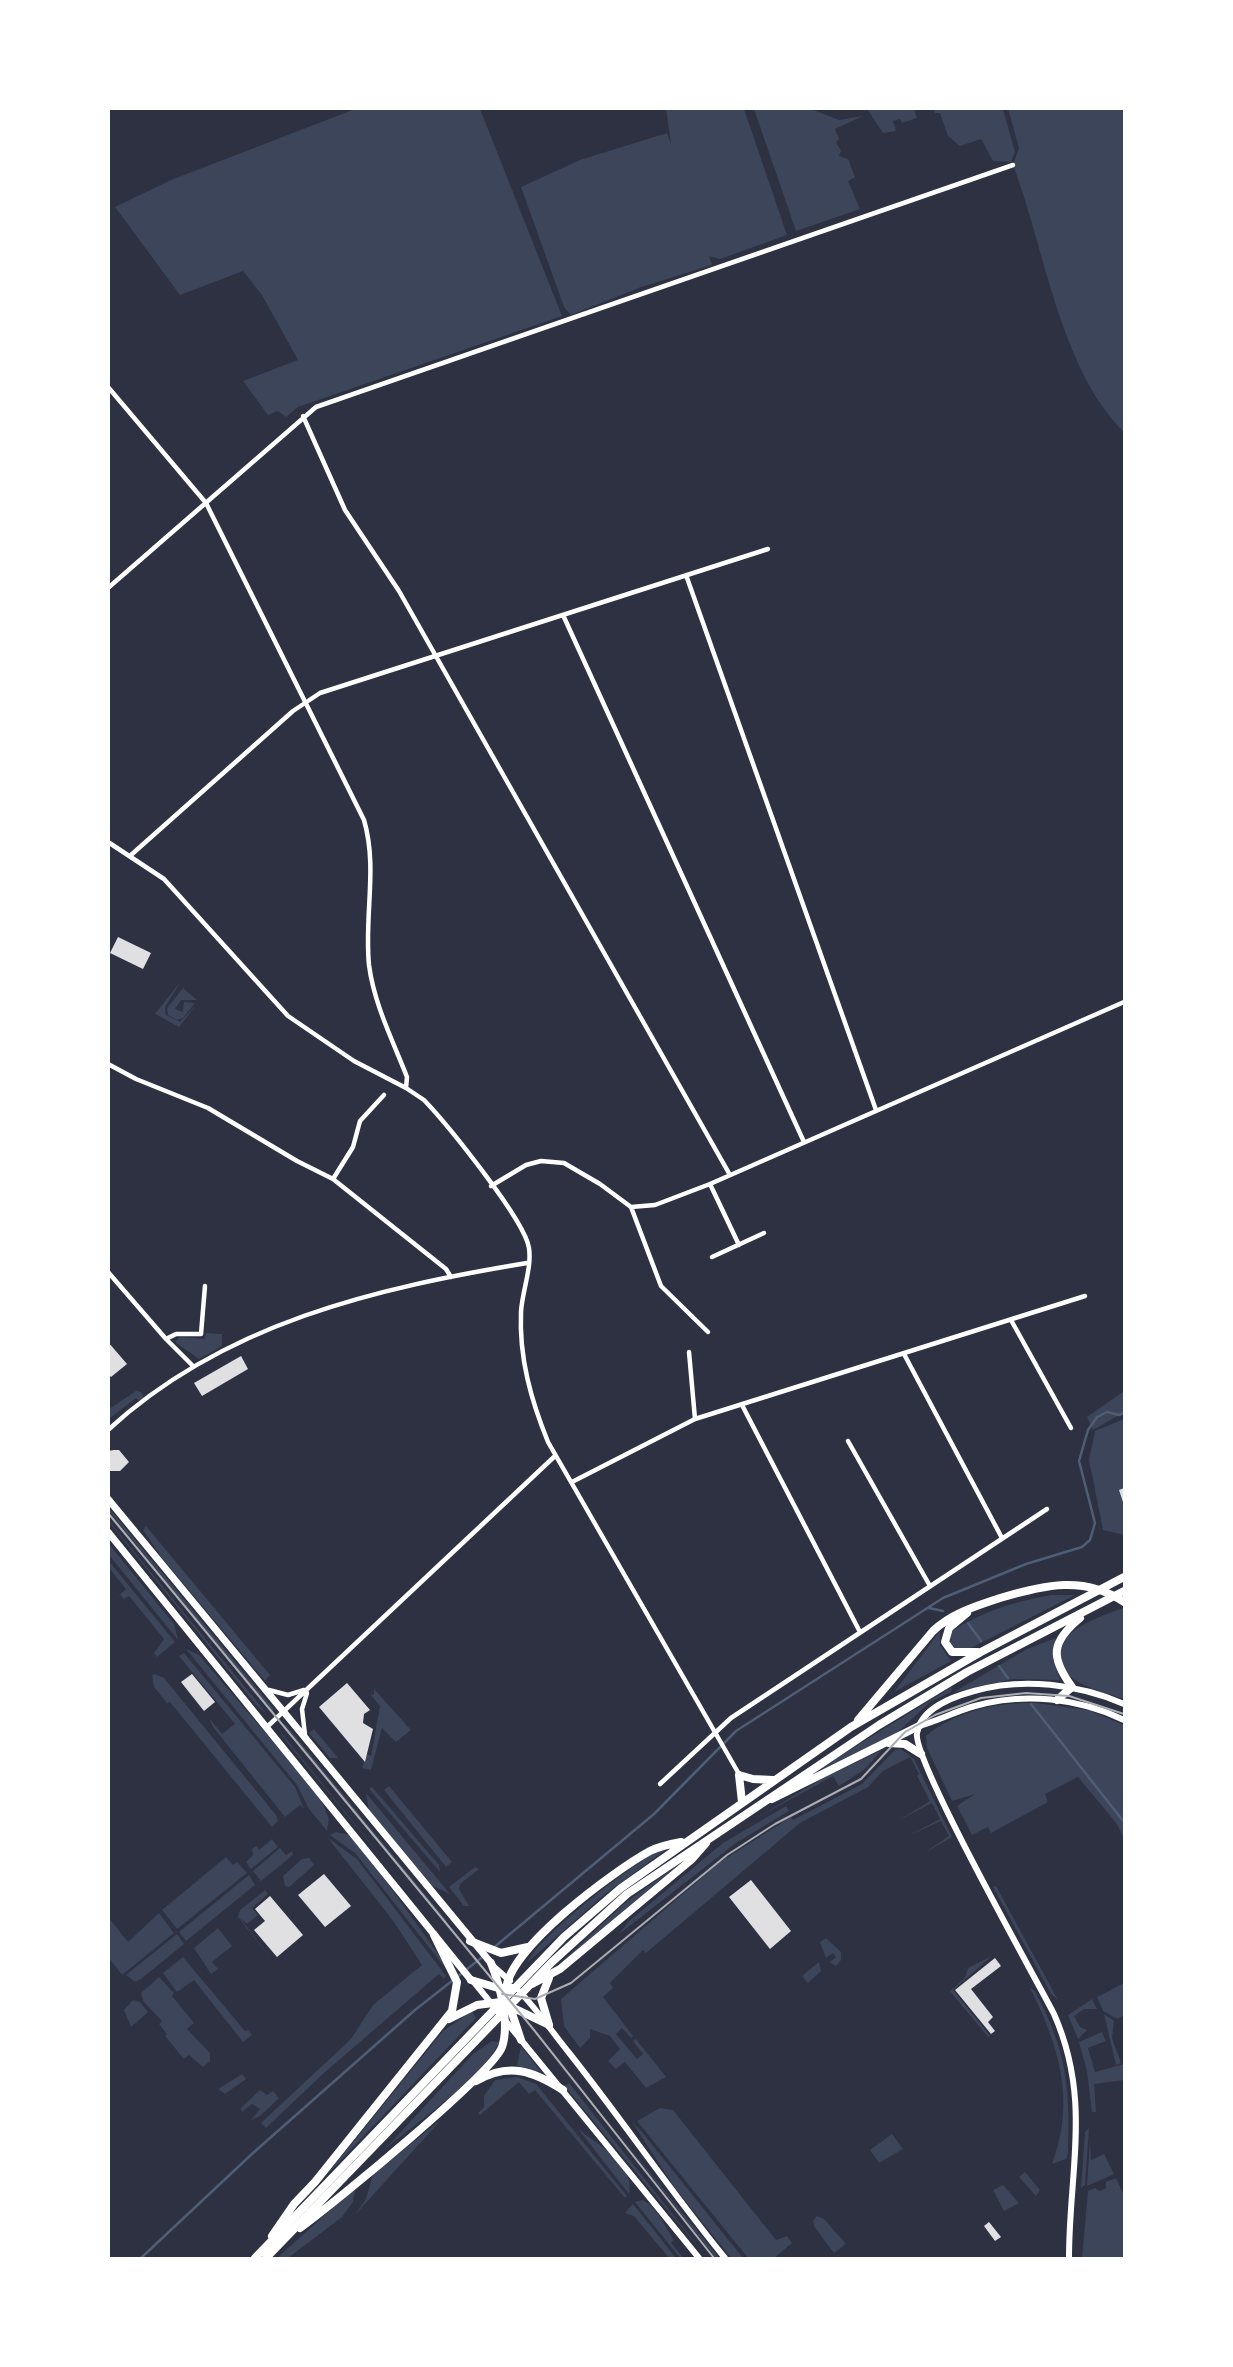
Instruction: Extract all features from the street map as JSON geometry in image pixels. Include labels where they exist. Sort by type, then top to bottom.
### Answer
[{"type":"highway","points":[[255,2259],[598,1906],[684,1842],[852,1727],[981,1652],[1125,1577]]},
{"type":"highway","points":[[852,1727],[946,1619],[977,1605],[1036,1587],[1070,1584],[1101,1589],[1125,1602]]},
{"type":"highway","points":[[549,1959],[627,1894],[852,1741],[967,1672],[1125,1591]]},
{"type":"highway","points":[[977,1605],[949,1628],[945,1642],[949,1651],[956,1654],[981,1652]]},
{"type":"highway","points":[[1057,1700],[1072,1687],[1059,1668],[1057,1647],[1063,1634],[1090,1609]]},
{"type":"highway","points":[[750,1809],[919,1726]]},
{"type":"highway","points":[[882,1745],[892,1742],[905,1744],[920,1754]]},
{"type":"highway","points":[[742,1802],[739,1775],[773,1780]]},
{"type":"highway","points":[[471,1979],[516,1988],[551,1976],[691,1860],[715,1833]]},
{"type":"highway","points":[[504,1985],[528,1947],[569,1909],[640,1857],[665,1845],[684,1842]]},
{"type":"highway","points":[[267,2245],[293,2204],[315,2182],[456,2002],[457,1968],[434,1935]]},
{"type":"highway","points":[[470,1941],[480,1948],[500,1953],[528,1947]]},
{"type":"highway","points":[[282,2242],[465,2088],[499,2053],[504,2040],[504,1985],[490,1963]]},
{"type":"highway","points":[[443,2022],[467,2008],[490,2002],[505,2004],[542,2024],[549,2025],[541,1998],[551,1976]]},
{"type":"highway","points":[[505,2004],[521,2040]]},
{"type":"highway","points":[[465,2088],[492,2073],[513,2069],[530,2071],[562,2090]]},
{"type":"highway","points":[[266,2259],[349,2165]]},
{"type":"main road","points":[[108,1499],[470,1941]]},
{"type":"main road","points":[[110,1534],[268,1726],[434,1935]]},
{"type":"main road","points":[[480,1948],[490,1963]]},
{"type":"main road","points":[[457,1968],[471,1979]]},
{"type":"street","points":[[108,588],[303,416],[328,401],[1013,165]]},
{"type":"street","points":[[108,387],[206,503],[307,700],[364,820],[372,853],[369,965],[383,1019],[407,1077],[406,1088]]},
{"type":"street","points":[[303,416],[345,510],[399,591],[730,1175]]},
{"type":"street","points":[[131,855],[307,700],[435,655],[768,549]]},
{"type":"street","points":[[686,575],[876,1110]]},
{"type":"street","points":[[563,614],[804,1142]]},
{"type":"street","points":[[108,842],[131,855],[171,886],[288,1016],[354,1061],[406,1088],[437,1114],[491,1186],[529,1247],[521,1311],[524,1363],[534,1408],[555,1455],[739,1775]]},
{"type":"street","points":[[631,1207],[662,1202],[710,1184],[1125,1002]]},
{"type":"street","points":[[108,1064],[208,1108],[296,1161],[333,1179],[386,1219],[451,1278]]},
{"type":"street","points":[[333,1179],[353,1147],[360,1121],[384,1095]]},
{"type":"street","points":[[491,1186],[526,1165],[554,1161],[600,1184],[631,1207],[662,1286],[708,1332]]},
{"type":"street","points":[[710,1184],[739,1245]]},
{"type":"street","points":[[712,1257],[764,1233]]},
{"type":"street","points":[[108,1430],[193,1366],[268,1327],[317,1309],[377,1292],[527,1263]]},
{"type":"street","points":[[108,1272],[193,1366]]},
{"type":"street","points":[[166,1339],[176,1334],[201,1334],[205,1286]]},
{"type":"street","points":[[572,1482],[695,1419],[1085,1296]]},
{"type":"street","points":[[1011,1320],[1071,1428]]},
{"type":"street","points":[[690,1352],[695,1419]]},
{"type":"street","points":[[904,1354],[1002,1538]]},
{"type":"street","points":[[742,1405],[860,1632]]},
{"type":"street","points":[[848,1441],[930,1586]]},
{"type":"street","points":[[268,1726],[555,1455]]},
{"type":"street","points":[[660,1784],[716,1735],[860,1632],[1047,1509]]},
{"type":"street","points":[[1069,2259],[1077,2124],[1074,2072],[1068,2050],[1054,2014],[968,1854],[920,1754],[916,1740],[919,1726],[932,1709],[976,1690],[1032,1684],[1072,1687],[1125,1704]]},
{"type":"street","points":[[262,1688],[288,1695],[308,1689]]},
{"type":"street","points":[[306,1741],[302,1709],[308,1689]]},
{"type":"street","points":[[919,1726],[986,1703],[1021,1699],[1057,1700],[1089,1706],[1125,1720]]},
{"type":"street","points":[[471,1979],[699,2259]]},
{"type":"street","points":[[516,1988],[549,2025],[724,2259]]},
{"type":"shaded area","points":[[355,109],[480,109],[562,316],[298,407],[286,417],[278,411],[268,415],[243,381],[298,360],[262,295],[243,271],[180,295],[115,207],[171,180]]},
{"type":"shaded area","points":[[666,109],[744,109],[787,235],[720,259],[709,256],[712,265],[641,287],[571,315],[564,307],[521,187],[580,160],[667,133],[671,144]]},
{"type":"shaded area","points":[[754,109],[811,109],[839,120],[863,116],[835,129],[839,139],[836,142],[841,151],[839,156],[848,159],[855,177],[848,181],[860,209],[796,231]]},
{"type":"shaded area","points":[[867,109],[914,109],[917,118],[902,123],[900,119],[893,121],[896,131],[883,133]]},
{"type":"shaded area","points":[[934,109],[1003,109],[1015,152],[1011,162],[993,161],[981,139],[960,146],[948,136],[940,113],[935,113]]},
{"type":"shaded area","points":[[1008,109],[1124,109],[1124,432],[1102,406],[1084,376],[1056,306],[1013,165],[1019,148]]},
{"type":"shaded area","points":[[181,981],[165,1007],[166,1015],[180,1022],[196,1005],[179,1027],[155,1014]]},
{"type":"shaded area","points":[[183,988],[197,1000],[181,1000],[175,1009],[183,1012],[184,1002],[195,1003],[183,1018],[177,1020],[168,1015],[167,1008]]},
{"type":"shaded area","points":[[206,1333],[222,1334],[222,1346],[199,1359],[175,1342],[180,1337],[205,1339]]},
{"type":"shaded area","points":[[136,1391],[141,1392],[144,1398],[140,1401],[136,1398],[109,1419],[109,1409]]},
{"type":"shaded area","points":[[1124,1391],[1124,1412],[1093,1430],[1087,1417]]},
{"type":"shaded area","points":[[1124,1419],[1124,1535],[1103,1530],[1089,1460],[1095,1431]]},
{"type":"shaded area","points":[[108,1507],[273,1708],[274,1714],[109,1511]]},
{"type":"shaded area","points":[[109,1521],[267,1714],[256,1705]]},
{"type":"shaded area","points":[[146,1526],[270,1675],[265,1681],[162,1558],[143,1530]]},
{"type":"shaded area","points":[[109,1544],[174,1624],[178,1640],[109,1555]]},
{"type":"shaded area","points":[[108,1560],[175,1642],[157,1657],[154,1653],[164,1639],[129,1596],[124,1599],[120,1595],[109,1605],[126,1589],[109,1568]]},
{"type":"shaded area","points":[[1051,1595],[1075,1595],[965,1651],[958,1652],[950,1646],[951,1632],[974,1619],[1012,1604]]},
{"type":"shaded area","points":[[1124,1608],[1124,1699],[1093,1689],[1071,1677],[1059,1659],[1059,1648],[1066,1638],[1089,1622]]},
{"type":"shaded area","points":[[940,1631],[940,1645],[951,1661],[894,1692]]},
{"type":"shaded area","points":[[1056,1638],[1053,1659],[1060,1680],[1013,1679],[954,1692],[1027,1649]]},
{"type":"shaded area","points":[[186,1649],[199,1655],[320,1797],[329,1819],[327,1831],[309,1809],[297,1785]]},
{"type":"shaded area","points":[[184,1653],[295,1787],[304,1809],[300,1805],[285,1817],[213,1727],[209,1718],[222,1734],[235,1724],[179,1656]]},
{"type":"shaded area","points":[[152,1675],[164,1678],[276,1815],[278,1821],[272,1827],[170,1702],[167,1703],[154,1687]]},
{"type":"shaded area","points":[[952,1687],[951,1692],[930,1702],[896,1734],[807,1776]]},
{"type":"shaded area","points":[[374,1689],[411,1730],[396,1742],[382,1728],[371,1770],[362,1768],[367,1754],[371,1756],[380,1706],[371,1695],[374,1694]]},
{"type":"shaded area","points":[[1036,1703],[1088,1710],[1124,1725],[1124,1839],[1117,1824],[1078,1777],[1045,1794],[1048,1802],[991,1833],[988,1827],[972,1835],[957,1806],[975,1794],[952,1801],[927,1748],[926,1736],[963,1714],[992,1706]]},
{"type":"shaded area","points":[[283,1723],[447,1921],[445,1923]]},
{"type":"shaded area","points":[[314,1729],[338,1758],[330,1758],[309,1733]]},
{"type":"shaded area","points":[[279,1730],[405,1886],[286,1741]]},
{"type":"shaded area","points":[[901,1749],[914,1759],[952,1837],[924,1853],[949,1836],[941,1821],[908,1836],[940,1819],[932,1803],[899,1820],[930,1801],[917,1776],[919,1774],[910,1757],[883,1771],[868,1787],[800,1823],[646,1953],[643,1950],[610,1983],[613,1988],[603,1997],[633,2036],[631,2038],[622,2028],[616,2034],[637,2059],[643,2054],[633,2041],[636,2039],[666,2077],[646,2088],[625,2062],[616,2069],[608,2061],[620,2049],[610,2036],[590,2029],[590,2038],[580,2048],[564,2026],[561,1999],[720,1862],[791,1817],[793,1820],[862,1784],[895,1750]]},
{"type":"shaded area","points":[[882,1750],[864,1770],[839,1786],[833,1776],[753,1820],[825,1777]]},
{"type":"shaded area","points":[[389,1786],[452,1862],[446,1867],[384,1790]]},
{"type":"shaded area","points":[[372,1787],[439,1865],[440,1872],[369,1789]]},
{"type":"shaded area","points":[[366,1793],[450,1894],[431,1885],[369,1811]]},
{"type":"shaded area","points":[[786,1806],[789,1811],[736,1843],[618,1935],[629,1921],[723,1843]]},
{"type":"shaded area","points":[[336,1832],[350,1835],[357,1841],[449,1969],[446,1969],[355,1853],[330,1835]]},
{"type":"shaded area","points":[[328,1838],[357,1859],[446,1976],[444,1979],[439,1974],[325,2072],[266,2128],[261,2123],[351,2039],[373,2005],[422,1965],[394,1922]]},
{"type":"shaded area","points":[[272,1839],[278,1847],[251,1869],[246,1862],[253,1855],[252,1849],[257,1846],[259,1850]]},
{"type":"shaded area","points":[[671,1846],[604,1895],[528,1962],[550,1935],[593,1897],[639,1863]]},
{"type":"shaded area","points":[[280,1848],[286,1855],[292,1851],[293,1855],[261,1881],[253,1871]]},
{"type":"shaded area","points":[[226,1857],[233,1865],[237,1862],[247,1873],[177,1929],[162,1910]]},
{"type":"shaded area","points":[[309,1858],[314,1865],[289,1887],[285,1886],[283,1876],[302,1859]]},
{"type":"shaded area","points":[[679,1864],[574,1953],[559,1964],[625,1903]]},
{"type":"shaded area","points":[[475,1867],[479,1869],[460,1884],[459,1889],[469,1906],[464,1906],[449,1887]]},
{"type":"shaded area","points":[[249,1875],[255,1885],[186,1941],[179,1932]]},
{"type":"shaded area","points":[[996,1886],[1058,2000],[1051,1994],[993,1887]]},
{"type":"shaded area","points":[[265,1890],[268,1894],[252,1908],[258,1915],[247,1924],[240,1918],[276,1965],[238,1917],[240,1910]]},
{"type":"shaded area","points":[[159,1913],[174,1933],[122,1975],[109,1958],[109,1918],[128,1942]]},
{"type":"shaded area","points":[[218,1928],[232,1946],[212,1962],[218,1969],[211,1974],[194,1948]]},
{"type":"shaded area","points":[[177,1934],[184,1944],[141,1979],[135,1982],[126,1975]]},
{"type":"shaded area","points":[[826,1938],[841,1952],[841,1960],[836,1966],[830,1962],[836,1957],[833,1953],[826,1958],[820,1942]]},
{"type":"shaded area","points":[[992,1956],[953,1990],[990,2036],[988,2037],[950,1991],[965,1978],[968,1968]]},
{"type":"shaded area","points":[[183,1957],[245,2031],[248,2030],[252,2035],[243,2042],[194,1980],[177,1992],[163,1973]]},
{"type":"shaded area","points":[[819,1962],[821,1971],[808,1983],[802,1976]]},
{"type":"shaded area","points":[[159,1977],[174,1993],[172,1996],[194,2023],[187,2029],[210,2053],[210,2061],[203,2067],[189,2055],[184,2059],[165,2036],[167,2034],[159,2024],[162,2021],[143,2001],[141,1993]]},
{"type":"shaded area","points":[[1124,1983],[1124,2015],[1117,2019],[1103,2011],[1097,1997]]},
{"type":"shaded area","points":[[1030,1988],[1035,1991],[1054,2032],[1067,2088],[1068,2153],[1066,2159],[1052,2164],[1063,2118],[1061,2074],[1049,2031]]},
{"type":"shaded area","points":[[1092,1999],[1097,2009],[1084,2009],[1074,2016],[1080,2027],[1087,2030],[1078,2039],[1068,2015]]},
{"type":"shaded area","points":[[133,2000],[140,2002],[148,2012],[131,2027],[124,2010]]},
{"type":"shaded area","points":[[472,2011],[476,2018],[324,2178],[443,2031]]},
{"type":"shaded area","points":[[1104,2014],[1114,2021],[1112,2038],[1121,2063],[1116,2065]]},
{"type":"shaded area","points":[[1102,2032],[1106,2041],[1088,2048],[1095,2072],[1124,2064],[1124,2080],[1094,2084],[1096,2112],[1092,2112],[1087,2071],[1079,2042]]},
{"type":"shaded area","points":[[492,2041],[499,2042],[479,2069],[384,2150],[474,2053]]},
{"type":"shaded area","points":[[521,2046],[541,2072],[517,2066]]},
{"type":"shaded area","points":[[242,2074],[246,2079],[225,2094],[218,2089]]},
{"type":"shaded area","points":[[517,2077],[536,2084],[627,2196],[625,2198],[535,2090],[529,2094],[519,2082],[480,2115],[478,2113],[484,2107],[484,2096],[495,2080]]},
{"type":"shaded area","points":[[569,2083],[707,2258],[565,2086]]},
{"type":"shaded area","points":[[260,2090],[267,2095],[273,2091],[279,2098],[260,2116],[251,2120],[260,2109],[252,2104],[242,2112],[241,2108]]},
{"type":"shaded area","points":[[660,2108],[673,2110],[776,2240],[787,2236],[792,2243],[774,2258],[748,2258],[637,2121]]},
{"type":"shaded area","points":[[441,2120],[354,2216],[366,2199],[373,2174]]},
{"type":"shaded area","points":[[632,2122],[743,2258],[731,2258],[675,2188]]},
{"type":"shaded area","points":[[614,2128],[719,2258],[716,2258]]},
{"type":"shaded area","points":[[1089,2128],[1085,2185],[1081,2188],[1085,2132]]},
{"type":"shaded area","points":[[578,2129],[621,2165],[630,2184],[629,2194]]},
{"type":"shaded area","points":[[892,2134],[903,2149],[879,2163],[870,2150]]},
{"type":"shaded area","points":[[1090,2140],[1091,2160],[1104,2154],[1114,2174],[1087,2186]]},
{"type":"shaded area","points":[[1025,2172],[1040,2190],[1036,2196],[1019,2177]]},
{"type":"shaded area","points":[[1116,2178],[1124,2195],[1124,2258],[1082,2258],[1088,2191],[1095,2188],[1100,2191],[1106,2188],[1106,2182]]},
{"type":"shaded area","points":[[1003,2185],[1019,2203],[1004,2211],[993,2190]]},
{"type":"shaded area","points":[[355,2188],[353,2202],[342,2217],[288,2258],[277,2258]]},
{"type":"shaded area","points":[[642,2200],[660,2217],[674,2240],[671,2243],[682,2256],[680,2258],[635,2202]]},
{"type":"shaded area","points":[[633,2204],[676,2258],[669,2258],[634,2216],[625,2213]]},
{"type":"shaded area","points":[[817,2216],[824,2219],[846,2244],[834,2253],[814,2226],[813,2221]]},
{"type":"building","points":[[118,937],[151,953],[143,969],[110,953]]},
{"type":"building","points":[[108,1342],[127,1364],[111,1377],[108,1374]]},
{"type":"building","points":[[241,1356],[248,1369],[202,1396],[194,1383]]},
{"type":"building","points":[[119,1450],[129,1462],[120,1471],[108,1471],[108,1451]]},
{"type":"building","points":[[1124,1488],[1124,1505],[1119,1490]]},
{"type":"building","points":[[192,1674],[215,1702],[204,1711],[181,1682]]},
{"type":"building","points":[[347,1683],[370,1710],[364,1714],[363,1723],[373,1729],[365,1762],[319,1707]]},
{"type":"building","points":[[324,1874],[351,1906],[325,1927],[298,1895]]},
{"type":"building","points":[[751,1880],[791,1931],[770,1949],[729,1897]]},
{"type":"building","points":[[270,1896],[303,1935],[277,1957],[254,1930],[265,1921],[255,1909]]},
{"type":"building","points":[[995,1958],[1001,1966],[971,1989],[993,2017],[988,2022],[995,2031],[991,2034],[955,1990]]},
{"type":"building","points":[[989,2222],[1001,2237],[995,2241],[984,2226]]},
{"type":"waterway","points":[[492,1949],[654,1814],[736,1731],[943,1598],[1026,1564],[1082,1547],[1090,1540],[1095,1523],[1079,1461],[1088,1430],[1097,1417],[1107,1412],[1119,1415],[1124,1413]]},
{"type":"waterway","points":[[929,1608],[943,1611]]},
{"type":"waterway","points":[[968,1623],[981,1641]]},
{"type":"waterway","points":[[999,1666],[1008,1678]]},
{"type":"waterway","points":[[1031,1704],[1124,1822]]},
{"type":"waterway","points":[[141,2258],[253,2153],[415,2010],[485,1955]]},
{"type":"tram line","points":[[108,1513],[534,2030],[714,2258]]},
{"type":"tram line","points":[[502,1994],[535,1999],[571,1983],[727,1855],[775,1824],[861,1779],[905,1732],[935,1715],[981,1698],[1026,1693],[1069,1696],[1124,1714]]}]
